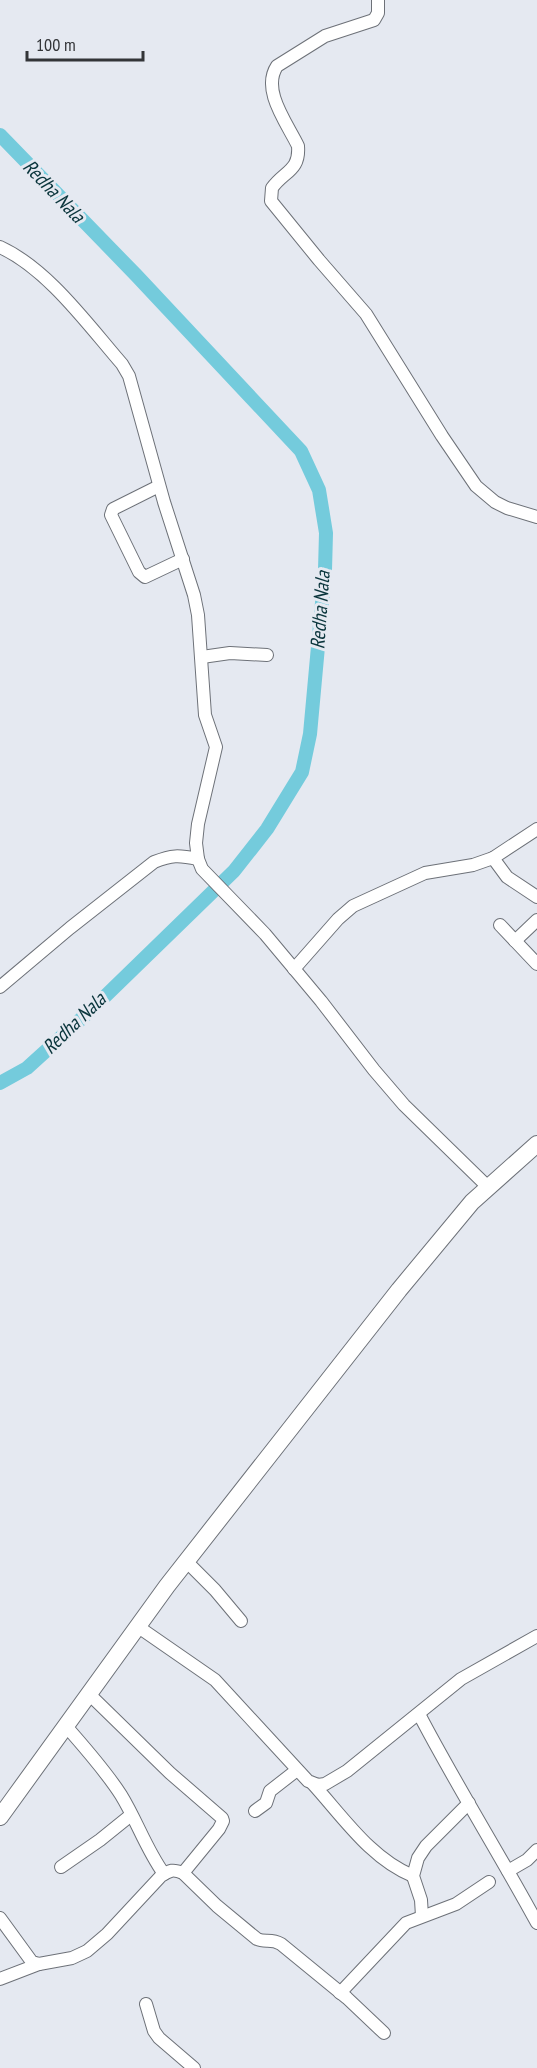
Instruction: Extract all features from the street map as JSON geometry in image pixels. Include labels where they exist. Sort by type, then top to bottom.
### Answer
[{"type":"highway","points":[[2,1807],[186,1561],[457,1218],[488,1186],[537,1144]]},
{"type":"street","points":[[378,0],[378,13],[374,20],[325,36],[277,66],[274,71],[271,78],[273,95],[298,146],[298,154],[292,170],[272,188],[271,201],[318,260],[366,314],[476,486],[495,502],[537,517]]},
{"type":"street","points":[[0,248],[28,264],[42,276],[122,364],[129,376],[198,615],[205,715],[216,747],[198,824],[196,843],[202,868],[265,934],[397,1096],[488,1186]]},
{"type":"street","points":[[159,486],[113,509],[111,515],[140,572],[145,577],[183,559]]},
{"type":"street","points":[[202,657],[230,653],[267,654]]},
{"type":"street","points":[[294,969],[342,914],[353,906],[425,873],[473,865],[493,858],[537,829]]},
{"type":"street","points":[[0,987],[154,862],[170,855],[198,859]]},
{"type":"street","points":[[493,858],[507,877],[537,897]]},
{"type":"street","points":[[515,942],[537,920]]},
{"type":"street","points":[[500,925],[537,964]]},
{"type":"street","points":[[186,1561],[215,1590],[241,1622]]},
{"type":"street","points":[[137,1626],[215,1680],[379,1856],[395,1868],[414,1876]]},
{"type":"street","points":[[313,1784],[325,1784],[347,1771],[472,1671],[537,1636]]},
{"type":"street","points":[[88,1693],[163,1766],[222,1818],[219,1829],[183,1873]]},
{"type":"street","points":[[419,1714],[450,1773],[470,1803],[537,1923]]},
{"type":"street","points":[[65,1725],[123,1797],[164,1874]]},
{"type":"street","points":[[255,1812],[266,1803],[270,1791],[297,1770]]},
{"type":"street","points":[[422,1916],[421,1900],[414,1876],[418,1858],[426,1846],[470,1803]]},
{"type":"street","points":[[61,1867],[131,1815]]},
{"type":"street","points":[[508,1871],[527,1860],[537,1850]]},
{"type":"street","points":[[0,1979],[39,1964],[72,1958],[87,1951],[107,1934],[164,1874],[173,1869],[183,1873],[247,1932],[260,1940],[272,1939],[281,1944],[384,2033]]},
{"type":"street","points":[[340,1993],[406,1923],[456,1904],[489,1882]]},
{"type":"street","points":[[0,1918],[28,1958],[39,1964]]},
{"type":"street","points":[[146,2004],[154,2031],[159,2038],[194,2068]]},
{"type":"waterway","name":"Redha Nala","points":[[0,135],[136,275],[301,451],[319,490],[326,533],[325,570],[310,734],[302,772],[267,829],[234,871],[91,1010],[27,1068],[0,1083]]}]
